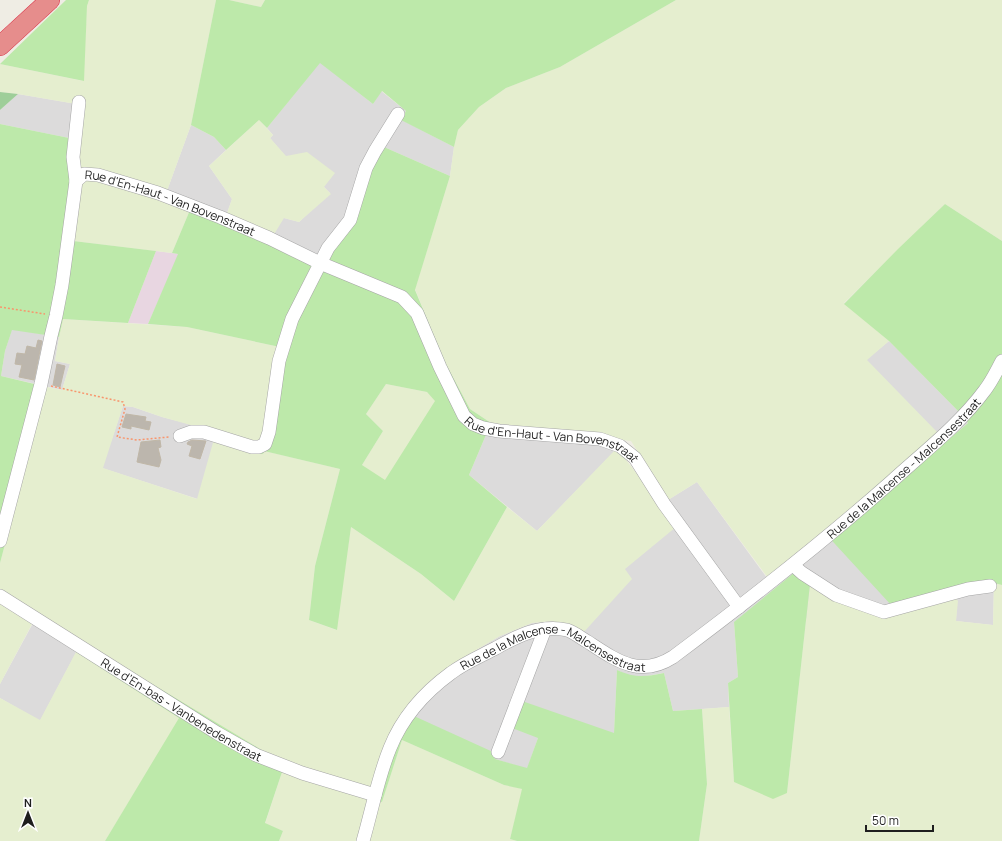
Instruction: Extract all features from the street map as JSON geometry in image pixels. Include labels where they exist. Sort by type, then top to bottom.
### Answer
[{"type":"highway","points":[[0,46],[50,0]]},
{"type":"street","points":[[76,181],[73,157],[79,102]]},
{"type":"street","points":[[180,436],[191,432],[204,432],[252,447],[259,447],[265,444],[269,432],[279,361],[292,319],[328,248],[350,220],[366,168],[398,114]]},
{"type":"street","name":"Rue d'En-Haut - Van Bovenstraat","points":[[0,541],[41,384],[56,316],[64,271],[76,181],[84,174],[98,175],[158,193],[227,220],[269,238],[320,263],[402,297],[417,313],[464,416],[473,424],[499,431],[600,439],[620,446],[635,458],[664,504],[739,607]]},
{"type":"street","name":"Rue de la Malcense - Malcensestraat","points":[[363,841],[390,747],[415,706],[431,689],[452,672],[516,637],[530,632],[557,628],[569,631],[620,662],[635,667],[653,666],[663,663],[673,657],[793,565],[870,501],[957,422],[986,390],[1002,361]]},
{"type":"street","points":[[793,565],[802,573],[836,595],[884,612],[968,589],[990,586]]},
{"type":"street","name":"Rue d'En-bas - Vanbenedenstraat","points":[[0,596],[217,733],[256,755],[302,772],[375,795]]},
{"type":"street","points":[[498,752],[545,629]]},
{"type":"path","points":[[0,306],[56,316]]},
{"type":"path","points":[[41,384],[122,402],[125,409],[117,437],[145,440],[180,436]]},
{"type":"shaded area","points":[[320,62],[373,104],[381,91],[406,111],[402,120],[454,147],[450,176],[384,147],[321,269],[164,199],[191,125],[214,137],[226,150],[209,166],[232,199],[226,216],[284,218],[299,222],[330,193],[286,157],[270,138],[273,135],[267,128]]},
{"type":"shaded area","points":[[18,94],[82,105],[79,140],[0,124],[0,110]]},
{"type":"shaded area","points":[[156,251],[179,254],[148,324],[128,323]]},
{"type":"shaded area","points":[[12,329],[59,337],[55,361],[70,364],[62,390],[1,376],[5,351]]},
{"type":"shaded area","points":[[889,341],[968,423],[946,442],[866,360]]},
{"type":"shaded area","points":[[123,406],[133,407],[162,417],[217,431],[198,499],[102,468]]},
{"type":"shaded area","points":[[491,423],[603,435],[623,440],[612,454],[537,531],[469,475]]},
{"type":"shaded area","points":[[697,482],[767,578],[824,532],[994,583],[993,625],[956,621],[957,601],[883,615],[734,622],[738,677],[728,683],[729,707],[673,711],[664,673],[646,676],[629,676],[617,670],[614,733],[538,738],[527,769],[495,759],[403,711],[423,688],[452,664],[500,636],[532,623],[552,621],[571,626],[624,569],[675,527],[668,500]]},
{"type":"shaded area","points":[[38,614],[81,643],[40,721],[0,698],[0,684]]},
{"type":"green space","points":[[66,0],[89,0],[87,6],[84,81],[0,64]]},
{"type":"green space","points":[[89,0],[216,0],[191,125],[164,199],[190,210],[172,253],[65,240],[82,105],[0,92],[0,64],[83,81],[87,6]]},
{"type":"green space","points":[[216,0],[229,0],[261,7],[265,0],[676,0],[560,67],[506,88],[479,107],[458,130],[454,147],[401,120],[406,111],[382,91],[373,104],[320,63],[267,128],[259,120],[226,150],[214,137],[191,125]]},
{"type":"green space","points":[[229,0],[265,0],[261,7]]},
{"type":"green space","points":[[676,0],[1002,0],[1002,241],[945,204],[844,303],[889,341],[867,360],[937,432],[824,532],[768,578],[697,482],[668,500],[631,441],[603,435],[491,423],[470,409],[446,364],[415,289],[450,176],[458,130],[479,107],[506,88],[560,67]]},
{"type":"green space","points":[[0,92],[18,94],[0,110]]},
{"type":"green space","points":[[259,120],[273,135],[270,138],[286,156],[307,152],[335,173],[324,187],[331,194],[299,222],[284,218],[273,236],[226,216],[232,199],[209,166]]},
{"type":"green space","points":[[0,124],[79,140],[65,240],[156,251],[128,323],[63,319],[59,337],[12,330],[5,351],[1,376],[47,387],[0,563]]},
{"type":"green space","points":[[384,147],[450,176],[415,290],[446,364],[470,409],[491,423],[469,475],[507,507],[454,601],[421,574],[351,527],[337,630],[309,620],[315,566],[340,469],[264,451],[263,454],[214,439],[255,443],[262,439],[280,347],[187,327],[148,324],[178,254],[172,253],[190,210],[223,223],[321,269],[373,163]],"holes":[[[386,384],[427,392],[435,401],[385,480],[362,465],[383,431],[366,414]]]},
{"type":"green space","points":[[945,204],[1002,241],[1002,585],[994,583],[892,606],[824,532],[937,432],[947,441],[968,423],[889,341],[844,304]]},
{"type":"green space","points":[[62,319],[187,327],[280,347],[262,439],[255,443],[162,417],[133,407],[123,406],[103,468],[197,499],[214,439],[340,469],[315,566],[309,620],[336,630],[351,527],[421,574],[454,601],[507,507],[537,531],[615,450],[623,456],[676,527],[625,569],[632,579],[583,633],[571,626],[552,621],[532,623],[500,636],[452,664],[423,688],[403,711],[373,788],[321,774],[265,752],[0,591],[0,563],[47,387],[62,390],[70,364],[55,361]]},
{"type":"green space","points":[[386,384],[427,392],[436,401],[385,481],[362,465],[383,431],[366,414]]},
{"type":"green space","points":[[795,572],[810,584],[787,793],[773,799],[734,782],[728,683],[738,677],[734,622]]},
{"type":"green space","points":[[994,583],[1002,585],[1002,841],[699,841],[707,784],[702,709],[729,707],[734,782],[787,793],[810,584],[883,615],[954,596],[958,601],[956,621],[993,625]]},
{"type":"green space","points":[[0,604],[32,624],[0,684]]},
{"type":"green space","points":[[81,643],[265,752],[321,774],[373,788],[390,732],[403,711],[493,752],[495,759],[527,768],[538,738],[512,728],[522,701],[614,733],[617,670],[635,676],[664,673],[673,711],[702,709],[707,784],[699,841],[517,841],[510,839],[522,789],[504,785],[402,740],[382,802],[282,772],[265,823],[283,831],[279,841],[105,841],[179,718],[76,652]]},
{"type":"green space","points":[[76,652],[180,718],[105,841],[0,841],[0,698],[40,720]]},
{"type":"green space","points":[[402,740],[504,785],[523,789],[510,839],[517,841],[279,841],[283,831],[265,824],[282,772],[382,802]]},
{"type":"building","points":[[38,340],[42,341],[34,380],[19,377],[22,365],[15,364],[17,353],[25,354],[27,346],[36,348]]},
{"type":"building","points":[[57,364],[65,366],[60,387],[53,385]]},
{"type":"building","points":[[126,414],[146,417],[145,421],[151,422],[149,430],[131,426],[131,429],[122,427]]},
{"type":"building","points":[[160,440],[161,447],[158,448],[161,460],[159,467],[137,462],[141,442]]},
{"type":"building","points":[[192,440],[206,441],[200,459],[189,456],[192,446],[187,444]]}]
